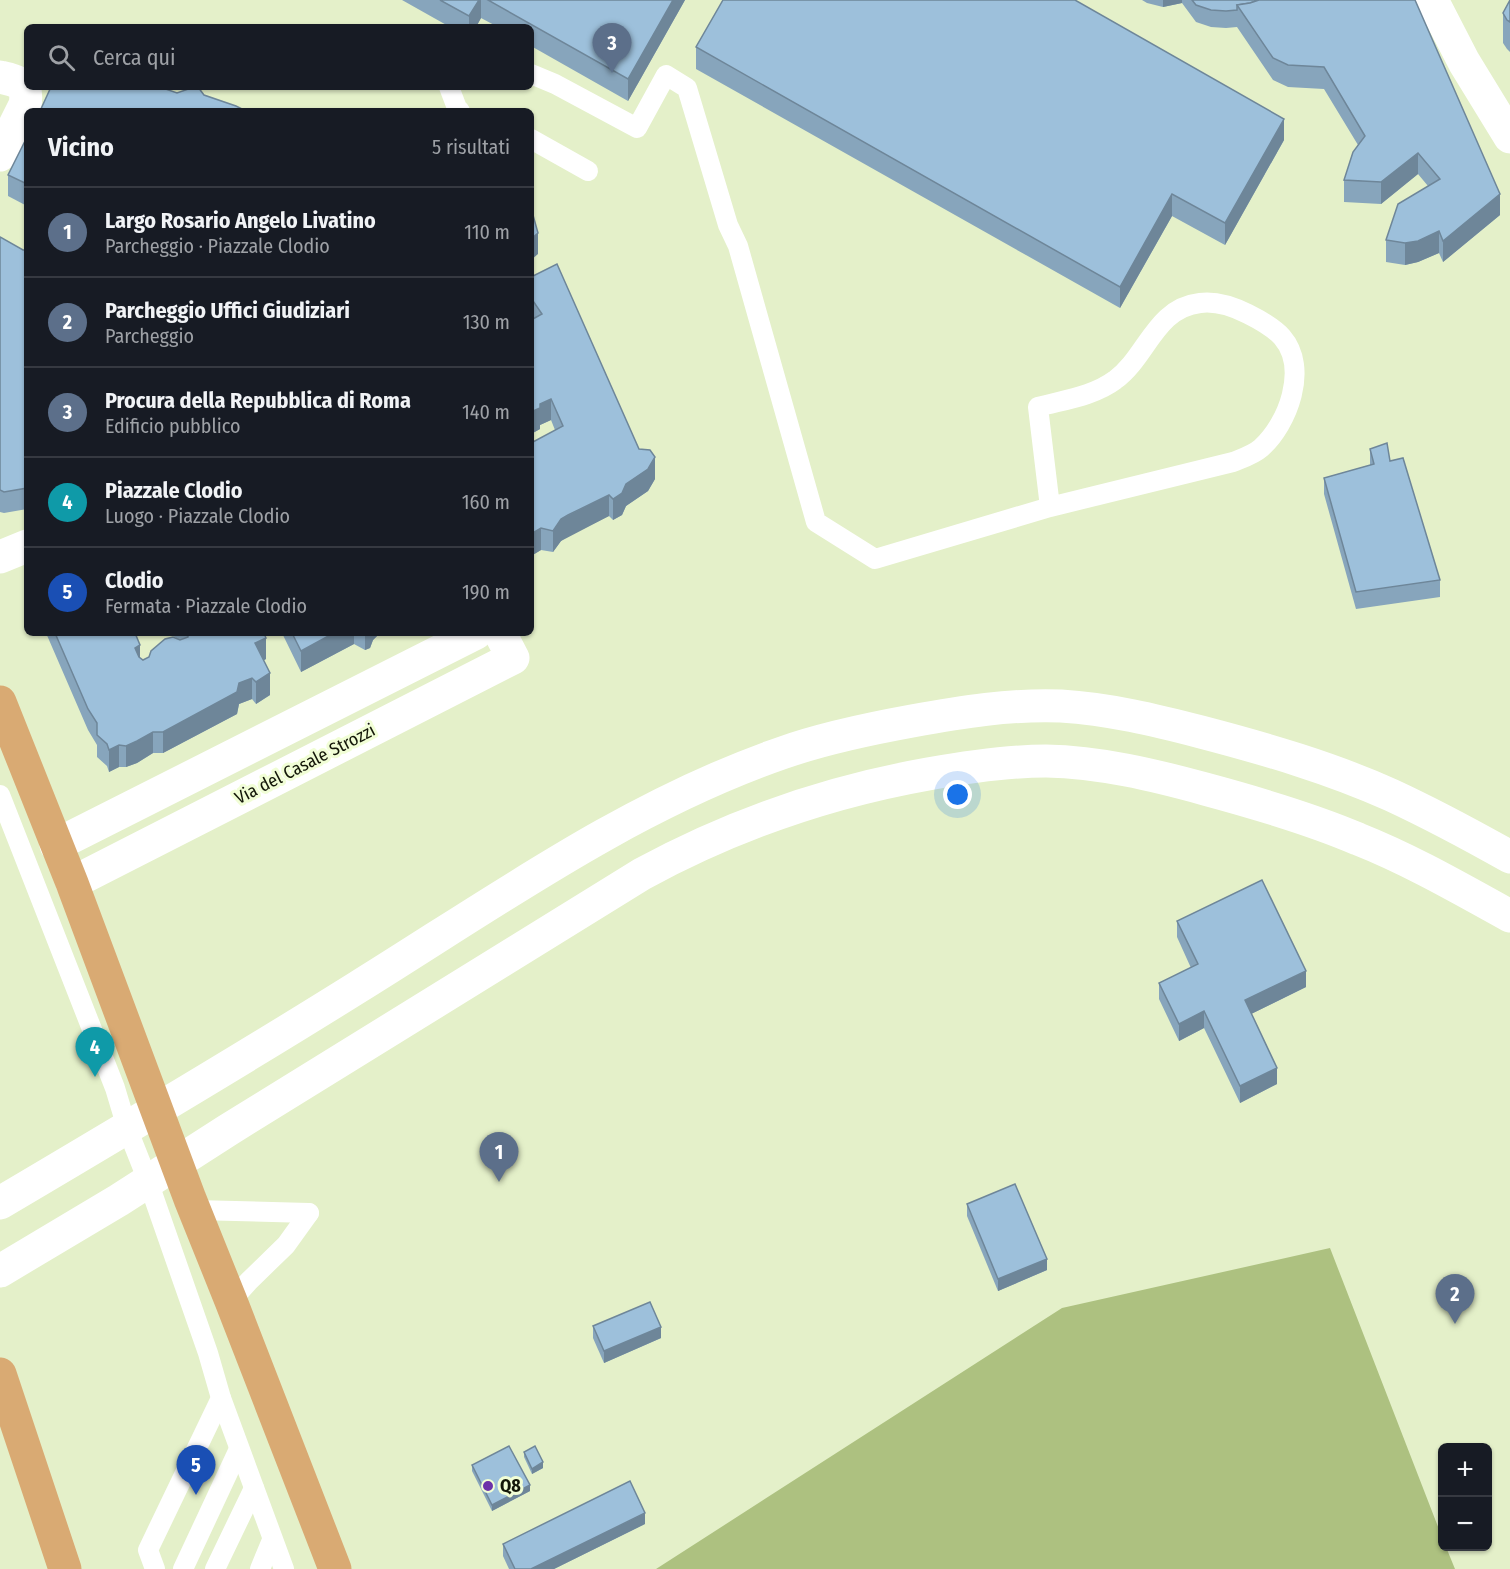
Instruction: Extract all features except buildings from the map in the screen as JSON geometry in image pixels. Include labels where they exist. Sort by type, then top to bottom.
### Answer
[{"type":"main road","points":[[1432,0],[1464,62],[1510,137]]},
{"type":"main road","points":[[0,77],[17,81],[24,88]]},
{"type":"main road","points":[[0,155],[25,105],[27,96],[25,90]]},
{"type":"main road","points":[[0,557],[24,547]]},
{"type":"main road","points":[[56,845],[470,636]]},
{"type":"main road","name":"Via del Casale Strozzi","points":[[72,884],[513,658],[502,636]]},
{"type":"main road","points":[[0,702],[72,884],[194,1210],[335,1569]]},
{"type":"main road","points":[[0,1203],[208,1080],[545,870],[633,818],[701,786],[786,751],[848,734],[986,709],[1060,706],[1121,713],[1244,743],[1328,770],[1389,794],[1451,824],[1510,857]]},
{"type":"main road","points":[[0,1271],[612,891],[666,861],[750,823],[811,801],[916,776],[979,765],[1047,761],[1133,771],[1280,811],[1357,838],[1420,868],[1510,916]]},
{"type":"main road","points":[[0,1374],[65,1569]]},
{"type":"lane","points":[[534,75],[555,84],[637,129],[666,75],[687,88],[728,225],[738,246],[816,522],[875,559],[1050,507],[1233,462],[1248,456],[1260,449],[1281,423],[1289,406],[1293,391],[1292,360],[1283,339],[1274,330],[1243,312],[1212,303],[1190,305],[1176,311],[1161,322],[1134,362],[1115,380],[1096,391],[1038,407],[1050,507]]},
{"type":"lane","points":[[450,90],[457,108]]},
{"type":"lane","points":[[534,141],[588,171]]},
{"type":"lane","points":[[0,795],[115,1088],[127,1128],[148,1181],[208,1353],[221,1398],[284,1569]]},
{"type":"lane","points":[[194,1210],[309,1213],[286,1245],[231,1301]]},
{"type":"lane","points":[[154,1569],[148,1550],[221,1398]]},
{"type":"lane","points":[[183,1569],[239,1449]]},
{"type":"lane","points":[[215,1569],[254,1488]]},
{"type":"lane","points":[[260,1569],[272,1540]]},
{"type":"green space","points":[[1330,1248],[1438,1527],[1438,1551],[1448,1551],[1455,1569],[656,1569],[1062,1308]]},
{"type":"place","name":"Procura della Repubblica di Roma","points":[[612,73]]},
{"type":"place","name":"Piazzale Clodio","points":[[95,1077]]},
{"type":"place","name":"Largo Rosario Angelo Livatino","points":[[499,1182]]},
{"type":"place","name":"Parcheggio Uffici Giudiziari","points":[[1455,1324]]},
{"type":"place","name":"Q8","points":[[488,1486]]},
{"type":"place","name":"Clodio","points":[[196,1495]]}]
